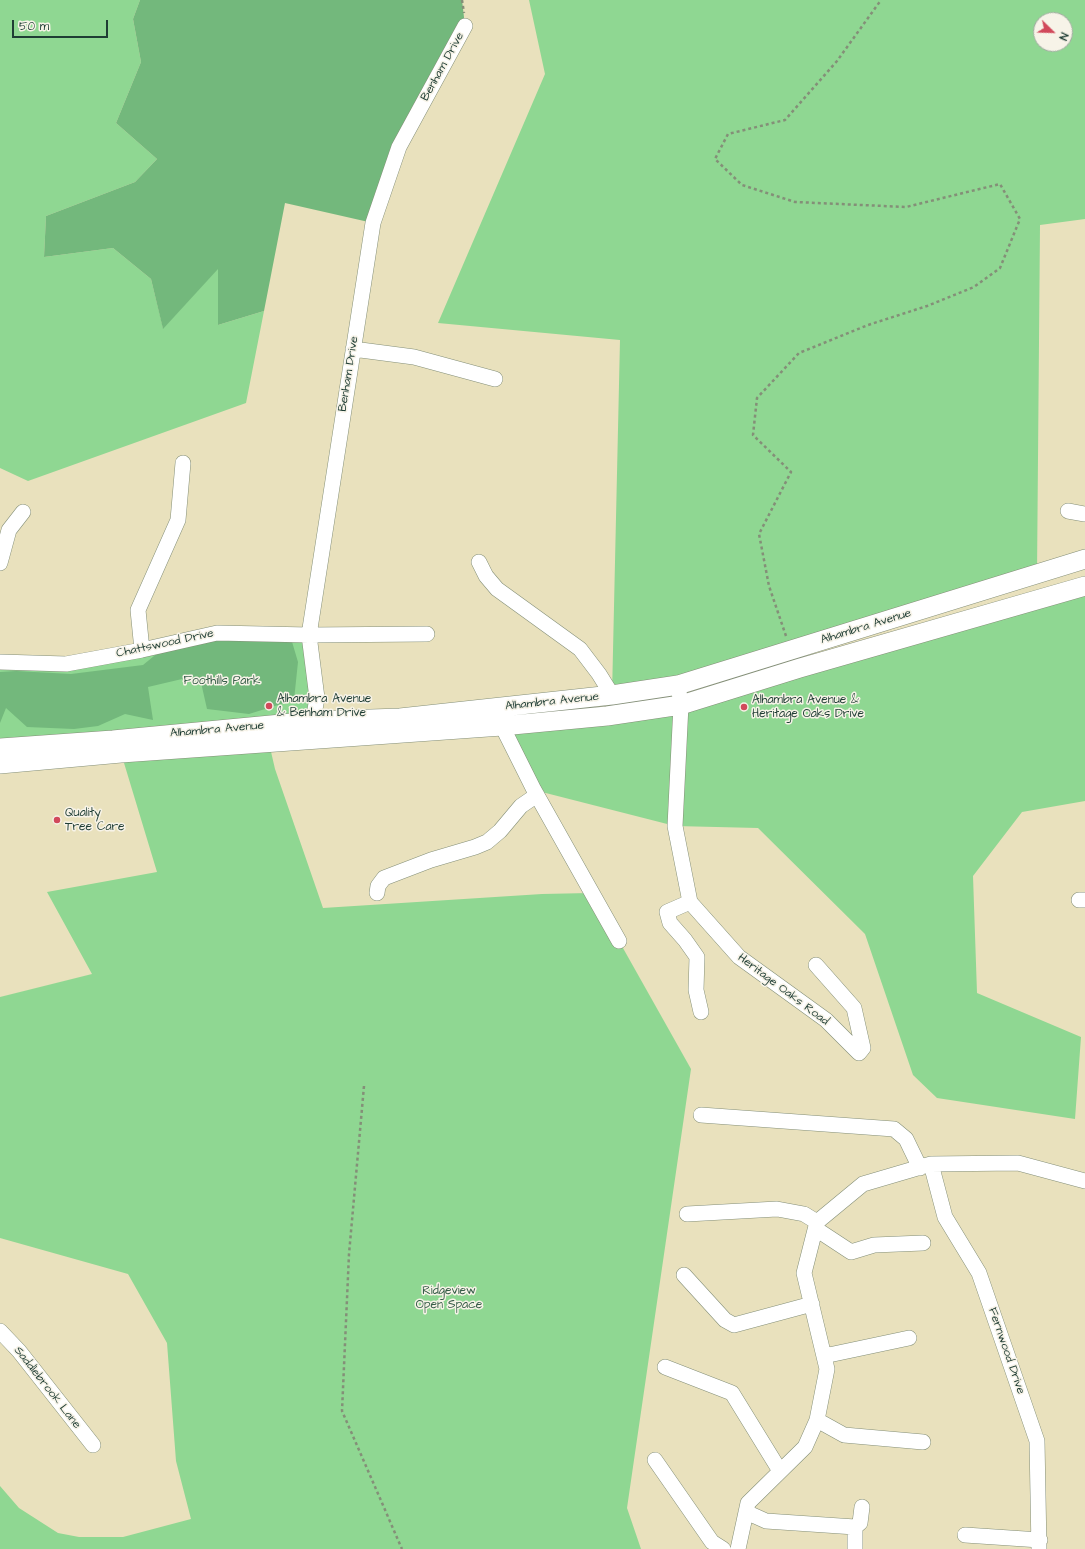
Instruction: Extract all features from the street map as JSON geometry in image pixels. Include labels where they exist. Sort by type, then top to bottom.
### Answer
[{"type":"main road","name":"Alhambra Avenue","points":[[0,748],[113,740],[313,721],[400,718],[612,695],[678,685],[1085,559]]},
{"type":"main road","name":"Alhambra Avenue","points":[[0,764],[129,753],[502,726],[608,716],[681,705],[800,668],[1085,586]]},
{"type":"street","name":"Benham Drive","points":[[318,740],[313,721],[317,698],[309,635],[372,223],[399,147],[465,26]]},
{"type":"street","points":[[353,349],[414,358],[495,380]]},
{"type":"street","points":[[142,650],[138,610],[178,520],[183,463]]},
{"type":"street","points":[[1068,511],[1085,514]]},
{"type":"street","points":[[0,563],[9,530],[23,512]]},
{"type":"street","points":[[479,562],[486,576],[497,589],[580,649],[599,674],[612,695]]},
{"type":"street","name":"Chattswood Drive","points":[[0,662],[66,664],[142,650],[217,633],[309,635],[427,634]]},
{"type":"street","points":[[678,685],[681,705],[675,826],[690,902],[667,912],[670,923],[698,957],[696,990],[701,1012]]},
{"type":"street","points":[[502,726],[537,795],[619,941]]},
{"type":"street","points":[[377,893],[378,886],[384,878],[430,860],[475,848],[487,842],[500,831],[521,806],[537,795]]},
{"type":"street","name":"Heritage Oaks Road","points":[[690,902],[739,957],[826,1020],[859,1053],[863,1048],[854,1008],[816,965]]},
{"type":"street","name":"Fernwood Drive","points":[[701,1115],[894,1129],[906,1139],[925,1166],[945,1217],[979,1273],[1037,1441],[1040,1545]]},
{"type":"street","points":[[738,1549],[748,1503],[804,1447],[817,1420],[826,1369],[804,1273],[817,1226],[863,1184],[925,1166],[1018,1163],[1085,1181]]},
{"type":"street","points":[[687,1214],[777,1209],[804,1214],[850,1252],[874,1245],[923,1243]]},
{"type":"street","points":[[684,1275],[725,1320],[734,1325],[812,1304]]},
{"type":"street","name":"Saddlebrook Lane","points":[[0,1331],[19,1351],[93,1445]]},
{"type":"street","points":[[824,1356],[909,1338]]},
{"type":"street","points":[[665,1367],[732,1393],[780,1471]]},
{"type":"street","points":[[817,1420],[844,1435],[923,1442]]},
{"type":"street","points":[[655,1460],[712,1542],[723,1549]]},
{"type":"street","points":[[746,1512],[766,1521],[855,1527],[860,1523],[862,1507]]},
{"type":"street","points":[[855,1527],[855,1549]]},
{"type":"street","points":[[965,1535],[1040,1545]]},
{"type":"path","points":[[790,650],[769,586],[759,534],[791,472],[753,435],[756,398],[800,353],[974,287],[1000,268],[1020,219],[1000,184],[906,207],[795,202],[742,185],[715,159],[728,134],[785,120],[837,61],[881,0]]},
{"type":"path","points":[[364,1086],[349,1254],[342,1411],[402,1549]]},
{"type":"green space","points":[[0,0],[140,0],[133,19],[141,62],[116,123],[157,159],[135,182],[46,216],[44,257],[113,248],[151,279],[163,328],[218,268],[218,325],[264,311],[246,403],[28,481],[0,468]]},
{"type":"green space","points":[[140,0],[462,0],[465,26],[399,147],[373,223],[285,203],[264,311],[218,325],[218,269],[163,329],[151,279],[113,248],[44,257],[46,216],[135,182],[157,159],[116,123],[141,62],[133,19]]},
{"type":"green space","points":[[529,0],[1085,0],[1085,219],[1040,225],[1037,574],[612,695],[620,340],[438,323],[545,74]]},
{"type":"green space","points":[[1085,586],[1085,801],[1022,812],[973,876],[977,993],[1081,1037],[1075,1119],[937,1098],[913,1075],[865,934],[758,828],[675,826],[534,790],[502,726],[607,716]]},
{"type":"green space","points":[[290,635],[298,662],[294,700],[249,714],[207,709],[200,678],[182,679],[148,687],[153,720],[125,714],[98,726],[74,729],[27,727],[6,708],[0,723],[0,672],[16,671],[71,674],[143,665],[170,643]]},
{"type":"green space","name":"Foothills Park","points":[[309,635],[313,721],[0,748],[0,662],[66,664]]},
{"type":"green space","name":"Ridgeview Open Space","points":[[269,743],[275,769],[323,908],[542,894],[590,893],[619,941],[691,1069],[627,1508],[641,1549],[0,1549],[0,1486],[19,1508],[58,1533],[79,1537],[123,1537],[191,1519],[176,1461],[167,1343],[128,1274],[0,1238],[0,997],[92,974],[47,892],[157,872],[121,753]]},
{"type":"place","name":"Alhambra Avenue & Benham Drive","points":[[269,706]]},
{"type":"place","name":"Alhambra Avenue & Heritage Oaks Drive","points":[[744,707]]},
{"type":"place","name":"Quality Tree Care","points":[[57,820]]}]
